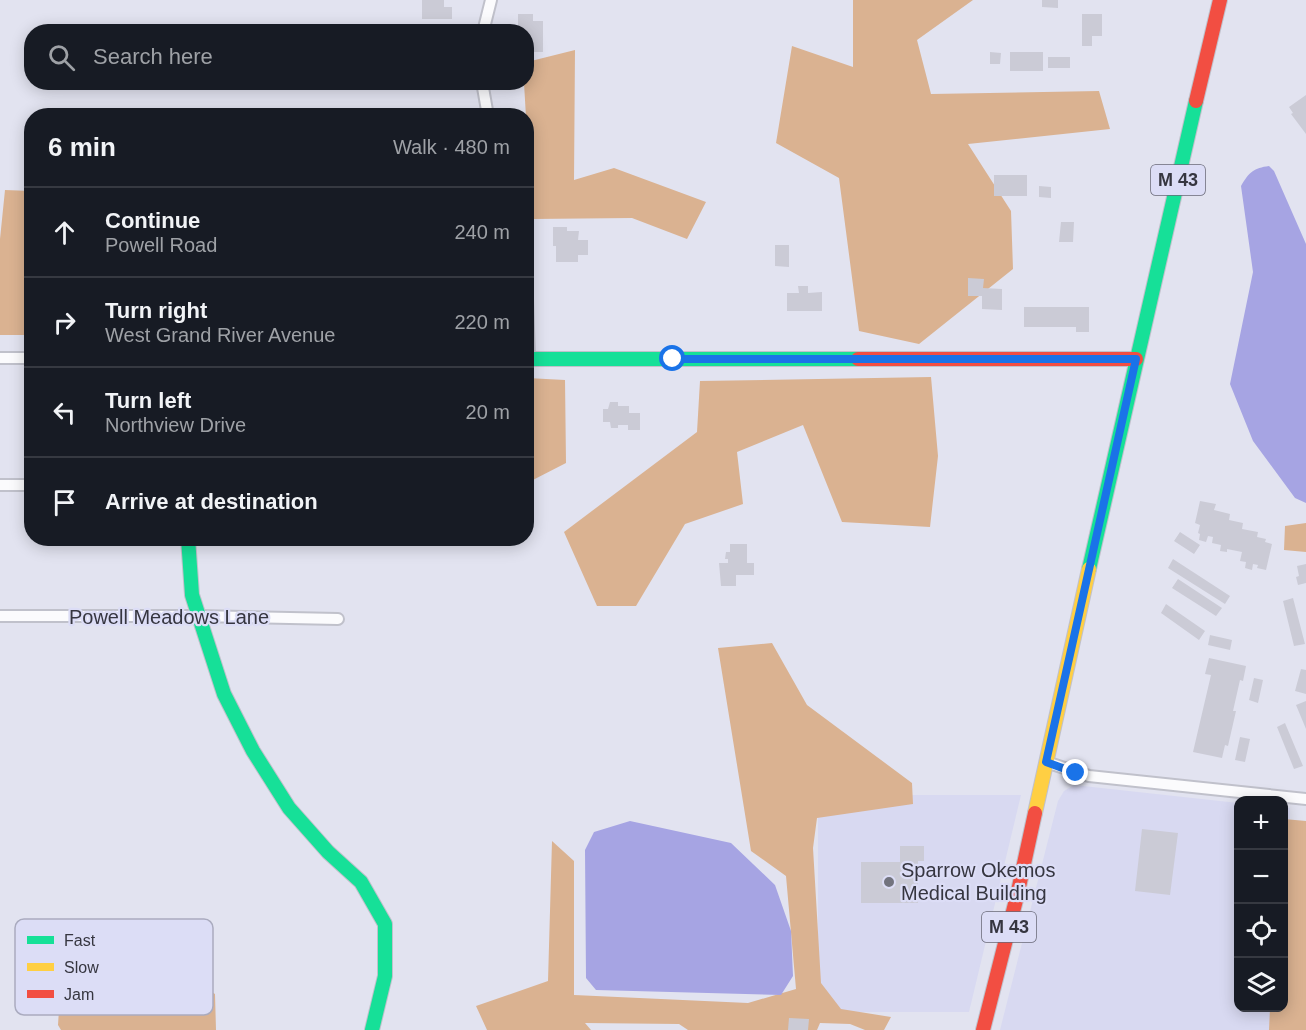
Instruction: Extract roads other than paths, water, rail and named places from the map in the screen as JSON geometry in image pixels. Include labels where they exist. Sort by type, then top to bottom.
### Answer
[{"type":"street","points":[[485,24],[491,0]]},
{"type":"street","name":"M 43","points":[[983,1030],[1010,927],[1136,359],[1220,0]]},
{"type":"street","points":[[484,90],[487,108]]},
{"type":"street","points":[[0,358],[24,358]]},
{"type":"street","points":[[534,359],[1136,359]]},
{"type":"street","points":[[0,485],[24,485]]},
{"type":"street","points":[[189,546],[192,595],[224,694],[252,751],[290,808],[328,852],[361,882],[385,924],[385,976],[372,1030]]},
{"type":"street","name":"Powell Meadows Lane","points":[[0,616],[338,619]]},
{"type":"street","points":[[1046,762],[1089,776],[1306,798]]},
{"type":"water","points":[[1269,166],[1274,171],[1306,244],[1306,503],[1295,498],[1253,441],[1230,384],[1253,272],[1241,186],[1252,172]]},
{"type":"water","points":[[630,821],[731,843],[775,885],[791,931],[793,976],[781,995],[596,990],[586,978],[585,850],[594,832]]},
{"type":"place","name":"Sparrow Okemos Medical Building","points":[[889,882]]}]
